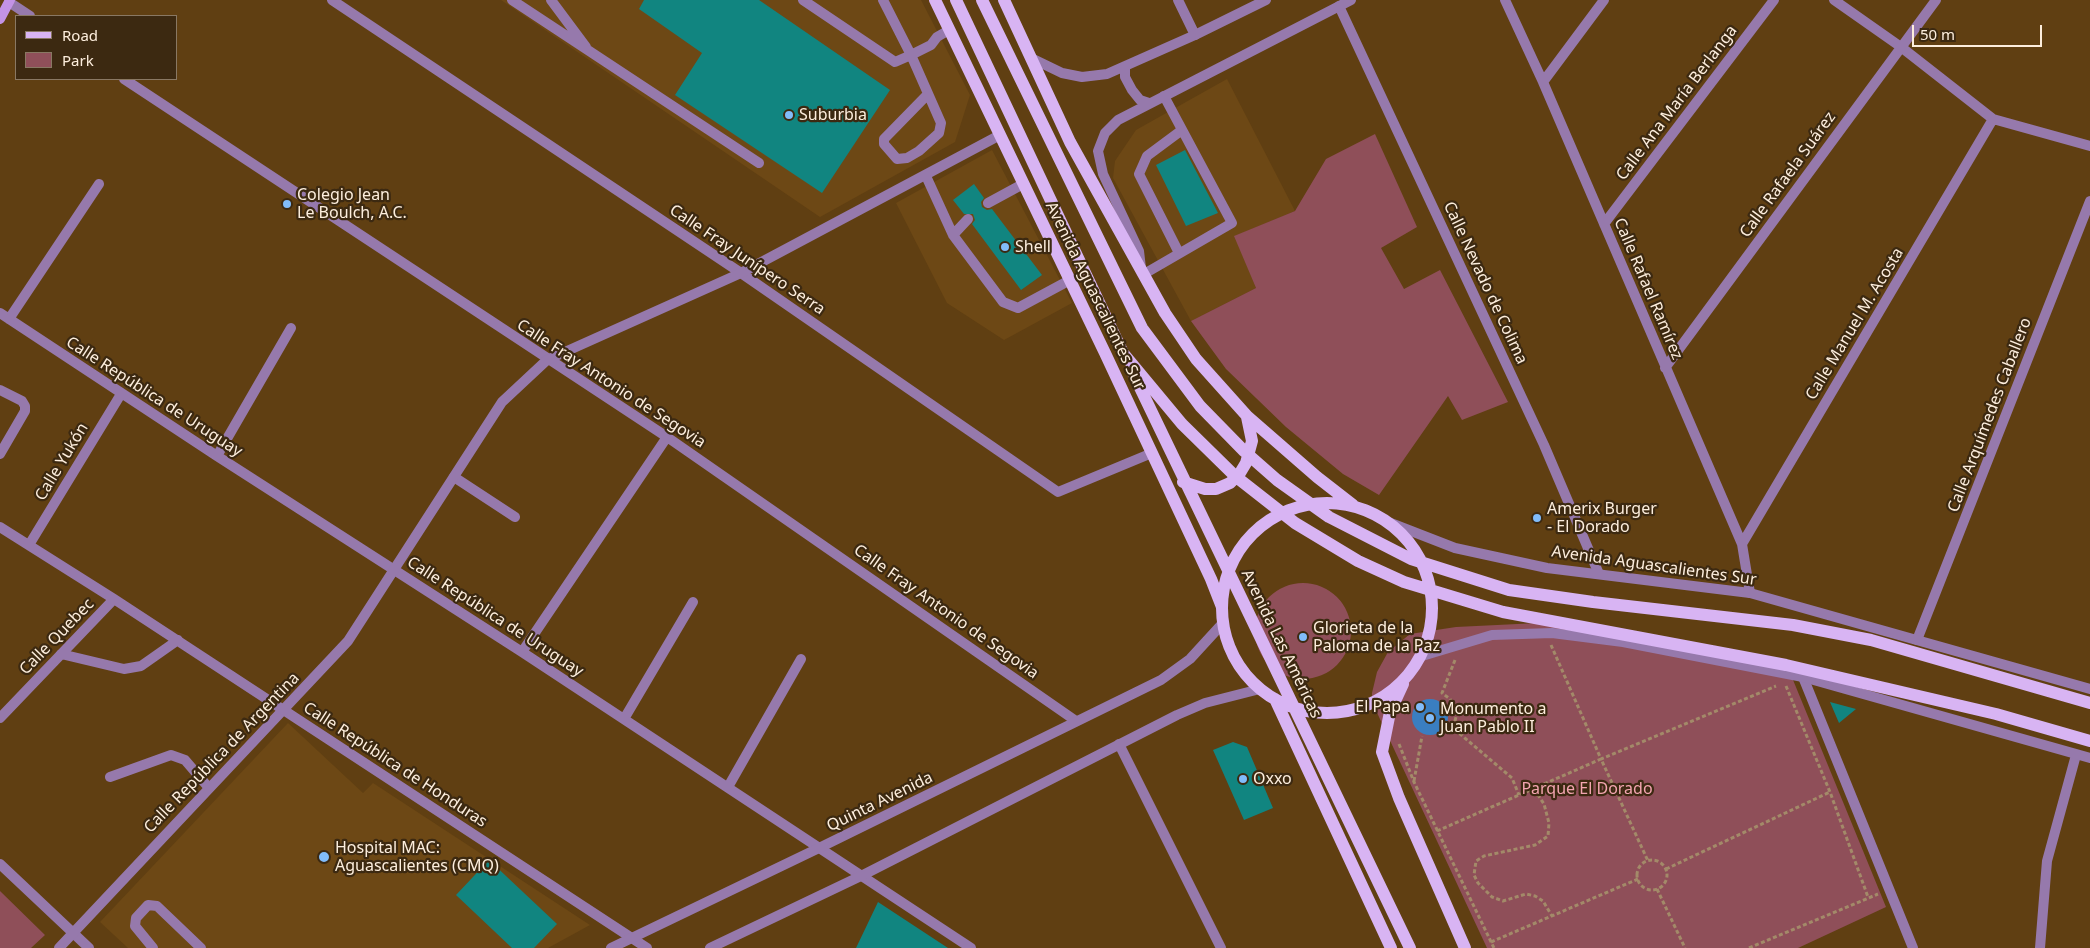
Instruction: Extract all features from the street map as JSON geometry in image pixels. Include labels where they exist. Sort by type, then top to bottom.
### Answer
[{"type":"main road","name":"Avenida Aguascalientes Sur","points":[[935,0],[1152,453],[1222,607]]},
{"type":"main road","name":"Avenida Aguascalientes Sur","points":[[956,0],[1123,353],[1182,424],[1235,476],[1295,523],[1358,561],[1404,582],[1503,612],[1786,666],[1996,714],[2090,741]]},
{"type":"main road","name":"Avenida Aguascalientes Sur","points":[[982,0],[1142,328],[1200,406],[1244,452],[1277,480],[1329,517],[1411,560],[1510,590],[1813,629],[1871,640],[2090,703]]},
{"type":"main road","points":[[1004,0],[1070,142],[1165,313],[1196,359],[1247,416],[1317,477],[1354,506]]},
{"type":"main road","points":[[0,19],[9,1]]},
{"type":"main road","name":"Avenida Las Américas","points":[[1123,353],[1410,948]]},
{"type":"main road","points":[[1152,453],[1184,482],[1205,490],[1216,489],[1230,483],[1246,463],[1252,441],[1247,416]]},
{"type":"main road","name":"Avenida Aguascalientes Sur","points":[[1405,680],[1383,698],[1357,710],[1329,714],[1301,710],[1275,699],[1260,689],[1246,676],[1236,660],[1228,642],[1223,623],[1222,607],[1225,583],[1233,561],[1246,541],[1263,524],[1284,512],[1306,505],[1330,503],[1354,506],[1388,522],[1410,543],[1425,568],[1432,597],[1432,627],[1422,656],[1405,680],[1390,712],[1382,752],[1399,798],[1465,948]]},
{"type":"main road","points":[[1275,699],[1391,948]]},
{"type":"street","name":"Calle Fray Junípero Serra","points":[[332,0],[741,273],[1058,492],[1152,453]]},
{"type":"street","points":[[512,0],[592,55],[759,163]]},
{"type":"street","points":[[551,0],[592,55]]},
{"type":"street","points":[[804,0],[895,62],[930,46],[937,37],[950,30]]},
{"type":"street","points":[[883,0],[911,55],[928,94],[941,124],[939,133],[920,151],[907,158],[897,160],[884,144],[884,139],[928,94]]},
{"type":"street","points":[[1178,0],[1195,35]]},
{"type":"street","points":[[1031,58],[1062,73],[1082,77],[1107,74],[1195,35],[1266,0]]},
{"type":"street","points":[[1164,96],[1232,223],[1143,271],[1139,251],[1103,174],[1098,151],[1105,133],[1118,120],[1150,103],[1351,0]]},
{"type":"street","name":"Calle Rafael Ramírez","points":[[1505,0],[1543,82],[1742,544],[1750,593]]},
{"type":"street","points":[[1543,82],[1604,0]]},
{"type":"street","name":"Calle Ana María Berlanga","points":[[1604,224],[1774,0]]},
{"type":"street","points":[[1834,0],[1901,47],[1993,119],[2090,146]]},
{"type":"street","name":"Calle Rafaela Suárez","points":[[1665,368],[1936,0]]},
{"type":"street","points":[[9,1],[29,15]]},
{"type":"street","name":"Calle Nevado de Colima","points":[[1339,6],[1544,445],[1599,574]]},
{"type":"street","points":[[1125,67],[1125,77],[1132,90],[1140,100],[1150,103]]},
{"type":"street","name":"Calle Fray Antonio de Segovia","points":[[126,80],[547,360],[667,437],[1076,721]]},
{"type":"street","name":"Calle Manuel M. Acosta","points":[[1742,544],[1993,119]]},
{"type":"street","points":[[1179,253],[1138,174],[1147,156],[1182,130]]},
{"type":"street","name":"Calle República de Argentina","points":[[59,948],[348,641],[502,402],[547,360],[741,273],[1000,135]]},
{"type":"street","points":[[926,176],[953,234],[1003,302],[1018,308],[1070,280]]},
{"type":"street","points":[[4,316],[99,184]]},
{"type":"street","points":[[988,203],[1023,184]]},
{"type":"street","name":"Calle Arquímedes Caballero","points":[[1917,640],[2090,201]]},
{"type":"street","points":[[953,234],[968,219]]},
{"type":"street","name":"Calle República de Uruguay","points":[[4,316],[121,394],[522,652],[863,875],[971,948]]},
{"type":"street","points":[[217,456],[291,328]]},
{"type":"street","points":[[0,390],[22,401],[25,411],[0,454]]},
{"type":"street","name":"Calle Yukón","points":[[29,545],[121,394]]},
{"type":"street","points":[[522,652],[667,437]]},
{"type":"street","points":[[454,477],[515,516]]},
{"type":"street","name":"Avenida Aguascalientes Sur","points":[[1388,522],[1455,548],[1547,568],[1750,593],[2090,689]]},
{"type":"street","name":"Calle República de Honduras","points":[[0,527],[178,640],[647,948]]},
{"type":"street","name":"Calle Quebec","points":[[0,718],[114,599]]},
{"type":"street","points":[[624,719],[693,602]]},
{"type":"street","name":"Quinta Avenida","points":[[611,948],[1161,680],[1190,659],[1223,623]]},
{"type":"street","points":[[1422,656],[1492,635],[1552,633],[1623,642],[1803,676],[2090,758]]},
{"type":"street","points":[[61,654],[124,669],[141,666],[178,640]]},
{"type":"street","points":[[728,788],[801,658]]},
{"type":"street","points":[[1803,676],[1913,948]]},
{"type":"street","points":[[710,948],[863,875],[1177,715],[1204,703],[1260,689]]},
{"type":"street","points":[[1119,744],[1221,948]]},
{"type":"street","points":[[110,777],[171,755],[185,760],[208,788]]},
{"type":"street","points":[[2040,948],[2047,860],[2076,755]]},
{"type":"street","points":[[0,864],[88,948]]},
{"type":"street","points":[[153,948],[135,926],[136,918],[148,905],[157,906],[202,948]]},
{"type":"path","points":[[1548,638],[1648,861]]},
{"type":"path","points":[[1457,657],[1442,693],[1450,699],[1455,708],[1456,717],[1453,728],[1512,778],[1519,795]]},
{"type":"path","points":[[1437,831],[1784,682],[1830,792],[1868,897],[1749,948]]},
{"type":"path","points":[[1414,782],[1422,736]]},
{"type":"path","points":[[1398,740],[1414,782],[1494,948]]},
{"type":"path","points":[[1534,788],[1544,804],[1549,823],[1548,836],[1535,845],[1484,856],[1476,861],[1474,875],[1478,883],[1492,897],[1503,901],[1526,894],[1535,896],[1543,901],[1552,916]]},
{"type":"path","points":[[1666,868],[1830,792]]},
{"type":"path","points":[[1648,861],[1658,861],[1666,868],[1667,878],[1661,887],[1657,889],[1647,889],[1638,879],[1638,870],[1648,861]]},
{"type":"path","points":[[1491,942],[1638,879]]},
{"type":"path","points":[[1657,889],[1685,948]]},
{"type":"shaded area","points":[[501,0],[921,0],[970,95],[955,142],[820,217]]},
{"type":"shaded area","points":[[1227,79],[1295,211],[1235,236],[1256,288],[1191,321],[1113,178],[1115,161],[1136,130]]},
{"type":"shaded area","points":[[992,150],[1072,303],[1004,340],[947,303],[896,203]]},
{"type":"shaded area","name":"Hospital MAC: Aguascalientes (CMQ)","points":[[288,723],[363,793],[373,783],[590,925],[548,948],[128,948],[100,922]]},
{"type":"green space","points":[[1375,134],[1417,227],[1381,248],[1404,289],[1440,270],[1508,402],[1462,420],[1448,396],[1379,495],[1343,474],[1286,427],[1226,369],[1191,321],[1256,288],[1234,236],[1295,211],[1326,159]]},
{"type":"green space","name":"Glorieta de la Paloma de la Paz","points":[[1303,583],[1321,587],[1337,597],[1347,613],[1351,631],[1347,649],[1337,665],[1321,675],[1303,679],[1285,675],[1269,665],[1259,649],[1255,631],[1259,613],[1269,597],[1285,587]]},
{"type":"green space","name":"Parque El Dorado","points":[[1538,623],[1791,675],[1886,907],[1798,948],[1487,948],[1372,702],[1372,693],[1377,672],[1388,652],[1410,634],[1456,627]]},
{"type":"green space","points":[[0,891],[45,935],[31,948],[0,948]]},
{"type":"water","points":[[1430,699],[1437,700],[1443,704],[1447,710],[1447,724],[1443,730],[1437,734],[1430,735],[1423,734],[1417,730],[1413,724],[1412,717],[1413,710],[1417,704],[1423,700]]},
{"type":"building","name":"Suburbia","points":[[644,0],[759,0],[890,90],[822,193],[675,95],[702,53],[639,9]]},
{"type":"building","points":[[1185,150],[1218,213],[1186,226],[1156,165]]},
{"type":"building","name":"Shell","points":[[974,184],[984,198],[981,202],[982,207],[987,210],[992,209],[1042,275],[1021,290],[972,224],[975,220],[973,214],[964,214],[953,200]]},
{"type":"building","points":[[1830,702],[1856,709],[1839,723]]},
{"type":"building","name":"Oxxo","points":[[1233,742],[1247,747],[1273,808],[1244,820],[1213,750]]},
{"type":"building","points":[[489,860],[557,924],[534,948],[512,948],[456,895]]},
{"type":"building","points":[[878,902],[948,948],[856,948]]},
{"type":"place","name":"Suburbia","points":[[789,115]]},
{"type":"place","name":"Colegio Jean Le Boulch, A.C.","points":[[287,204]]},
{"type":"place","name":"Shell","points":[[1005,247]]},
{"type":"place","name":"Amerix Burger - El Dorado","points":[[1537,518]]},
{"type":"place","name":"Glorieta de la Paloma de la Paz","points":[[1303,637]]},
{"type":"place","name":"El Papa","points":[[1420,707]]},
{"type":"place","name":"Monumento a Juan Pablo II","points":[[1430,718]]},
{"type":"place","name":"Oxxo","points":[[1243,779]]},
{"type":"place","name":"Hospital MAC: Aguascalientes (CMQ)","points":[[324,857]]}]
